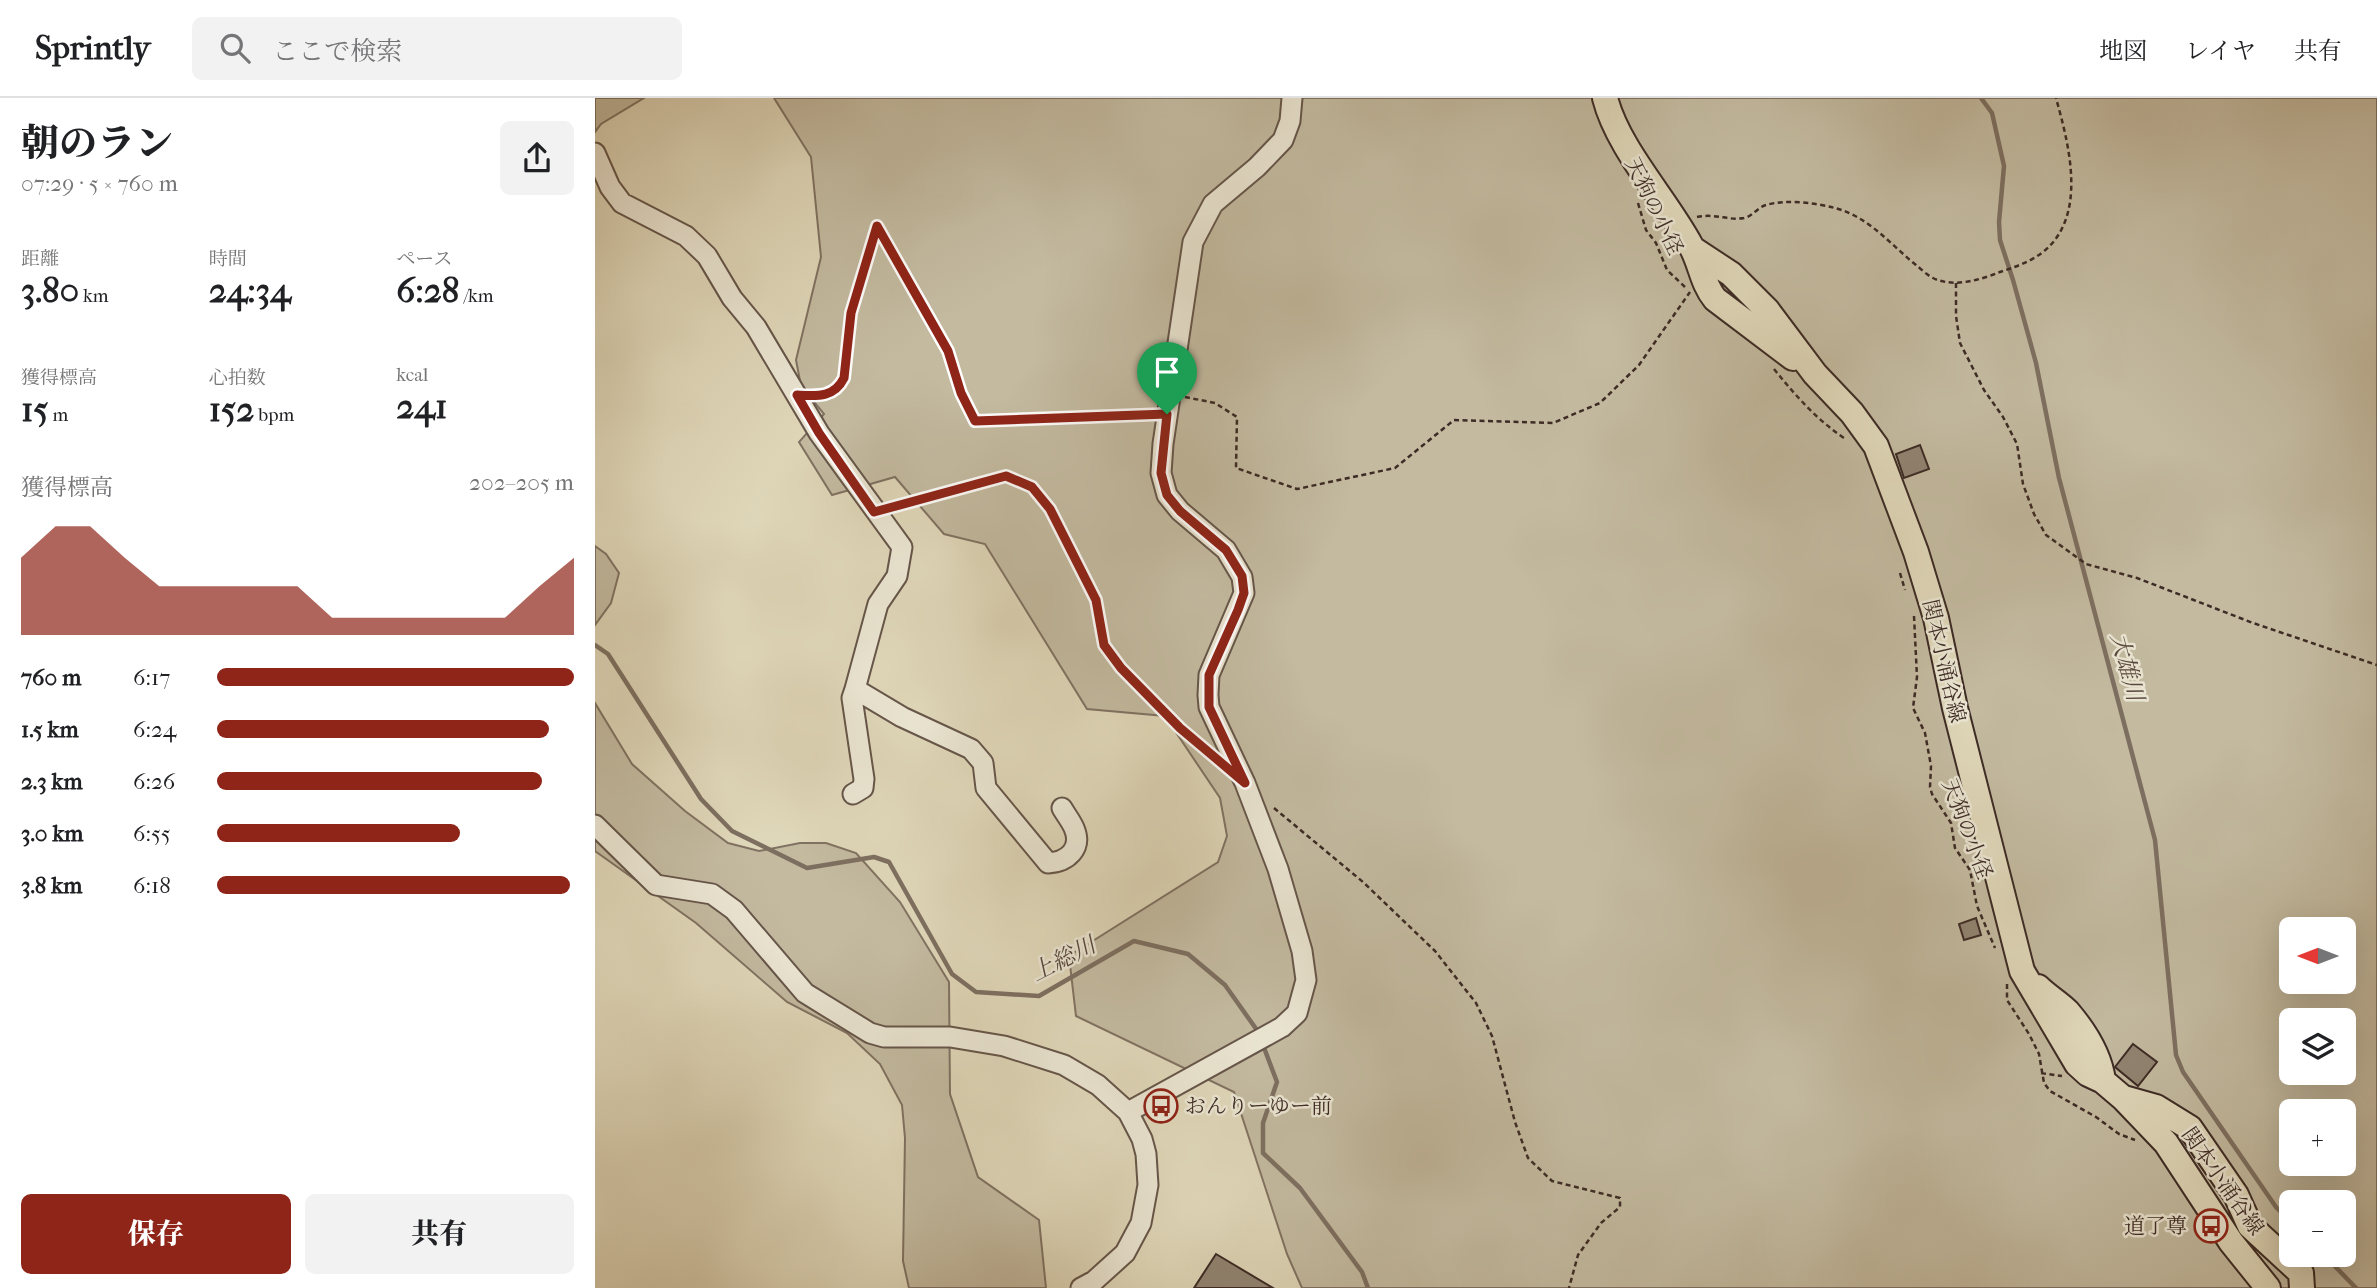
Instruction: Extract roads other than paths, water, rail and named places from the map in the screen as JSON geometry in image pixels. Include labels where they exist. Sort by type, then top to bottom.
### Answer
[{"type":"main road","name":"関本小涌谷線","points":[[1605,98],[1608,113],[1693,249],[1731,274],[1767,310],[1815,374],[1852,413],[1876,446],[1916,552],[1936,618],[2015,976],[2077,1065],[2123,1098],[2166,1143],[2231,1242],[2268,1288]]},
{"type":"main road","name":"関本小涌谷線","points":[[1693,249],[1695,283],[1815,374]]},
{"type":"main road","name":"関本小涌谷線","points":[[2123,1098],[2156,1107],[2190,1128],[2236,1195],[2250,1226],[2301,1273],[2302,1288]]},
{"type":"street","points":[[1128,1112],[1282,1027],[1297,1013],[1306,980],[1302,951],[1277,869],[1245,783],[1209,707],[1209,675],[1244,593],[1242,576],[1226,550],[1180,511],[1167,495],[1161,473],[1167,414],[1193,242],[1213,204],[1257,167],[1283,140],[1290,121],[1292,98]]},
{"type":"street","points":[[595,153],[610,187],[622,203],[686,236],[707,256],[732,298],[756,327],[819,433],[902,547],[897,576],[878,604],[852,698],[864,779],[863,788],[853,794]]},
{"type":"street","points":[[855,689],[902,717],[971,750],[983,763],[986,789],[1048,863],[1060,863],[1076,845],[1076,831],[1062,808]]},
{"type":"street","points":[[595,825],[656,885],[712,894],[734,910],[805,993],[870,1033],[884,1037],[950,1037],[1004,1046],[1064,1065],[1098,1085],[1128,1112],[1142,1139],[1146,1154],[1148,1185],[1142,1223],[1125,1253],[1094,1281],[1081,1288]]},
{"type":"waterway","name":"大雄川","points":[[1981,98],[1992,113],[2004,166],[2000,240],[2036,363],[2059,478],[2155,840],[2176,1055],[2183,1072],[2279,1210]]},
{"type":"waterway","name":"上総川","points":[[595,645],[608,654],[701,799],[732,831],[807,868],[874,857],[889,862],[952,974],[976,992],[1039,996],[1134,941],[1188,954],[1225,985],[1259,1033]]},
{"type":"waterway","name":"上総川","points":[[1263,1045],[1277,1082],[1263,1123],[1263,1153],[1300,1188],[1362,1272],[1368,1288]]},
{"type":"waterway","name":"大雄川","points":[[2336,1267],[2356,1288]]},
{"type":"place","name":"おんりーゆー前","points":[[1161,1106]]},
{"type":"place","name":"道了尊","points":[[2211,1226]]}]
